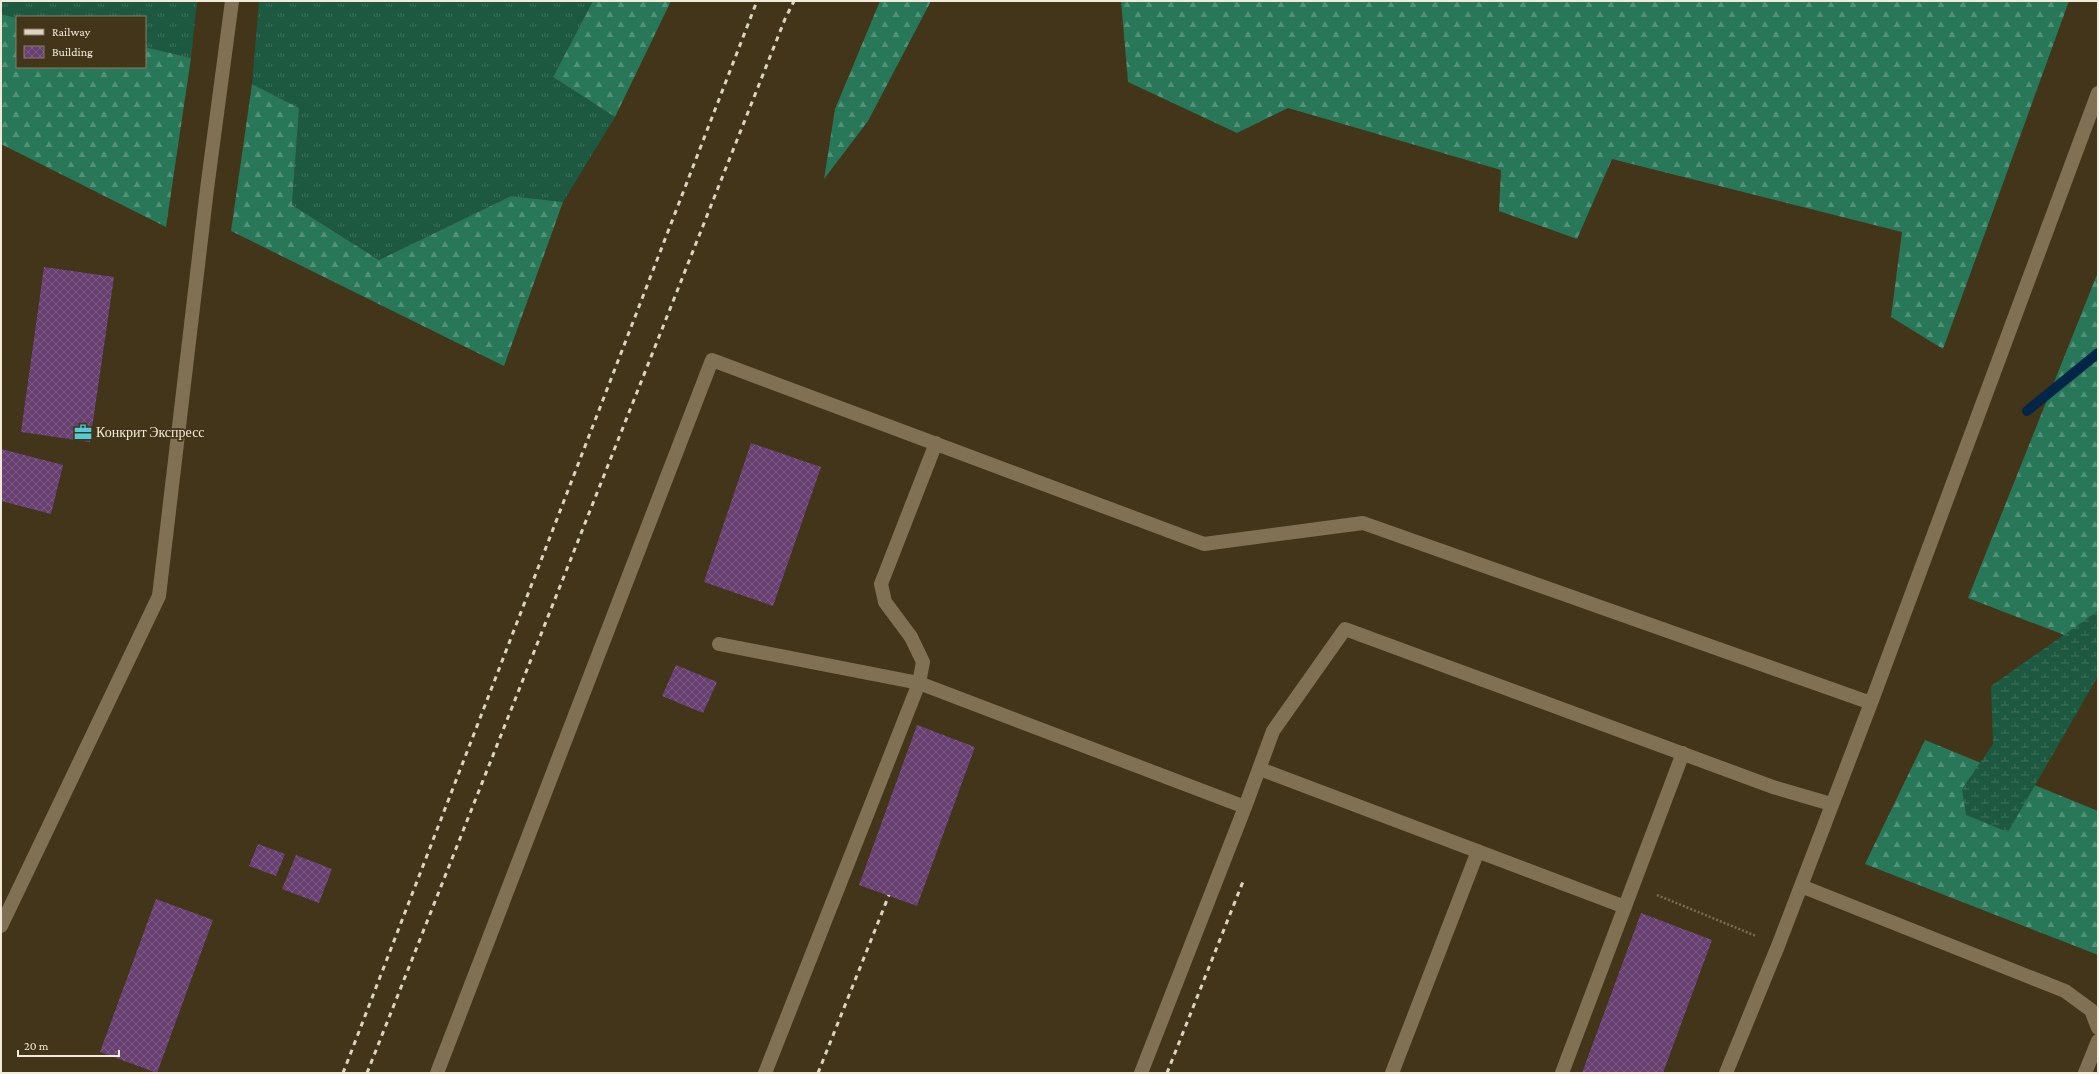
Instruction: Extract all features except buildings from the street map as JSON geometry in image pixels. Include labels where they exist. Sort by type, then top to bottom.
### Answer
[{"type":"lane","points":[[1,926],[159,596],[207,189],[232,1]]},
{"type":"lane","points":[[1726,1073],[1802,886],[1831,804],[1871,703],[2098,93]]},
{"type":"lane","points":[[437,1073],[712,360],[1204,544],[1362,524],[1871,703]]},
{"type":"lane","points":[[765,1073],[919,683],[923,662],[911,637],[885,602],[880,584],[936,444]]},
{"type":"lane","points":[[1141,1073],[1245,808],[1273,731],[1345,629],[1773,787],[1831,804]]},
{"type":"lane","points":[[719,644],[919,683],[1245,808]]},
{"type":"lane","points":[[1562,1073],[1683,753]]},
{"type":"lane","points":[[1260,769],[1625,907]]},
{"type":"lane","points":[[1392,1073],[1478,851]]},
{"type":"lane","points":[[1802,886],[2064,991],[2091,1010],[2098,1028]]},
{"type":"lane","points":[[2085,1073],[2098,1041]]},
{"type":"path","points":[[1654,894],[1778,946]]},
{"type":"green space","points":[[1,1],[197,1],[191,58],[146,47],[146,16],[16,16],[16,18],[1,14]]},
{"type":"green space","points":[[259,1],[593,1],[553,77],[615,117],[563,202],[511,196],[379,260],[292,205],[299,108],[252,84]]},
{"type":"green space","points":[[593,1],[671,1],[615,117],[553,77]]},
{"type":"green space","points":[[880,1],[931,1],[868,121],[824,179],[835,109]]},
{"type":"green space","points":[[1121,1],[2069,1],[1943,349],[1891,317],[1902,232],[1612,159],[1577,239],[1499,211],[1501,170],[1288,108],[1237,133],[1128,82]]},
{"type":"green space","points":[[1,14],[16,18],[16,68],[146,68],[146,47],[191,58],[166,227],[1,144]]},
{"type":"green space","points":[[252,84],[299,108],[292,205],[379,260],[511,196],[563,202],[504,366],[231,231]]},
{"type":"green space","points":[[2098,272],[2098,648],[1968,598]]},
{"type":"green space","points":[[2098,611],[2098,676],[2008,832],[1966,815],[1962,789],[1993,744],[1991,686]]},
{"type":"green space","points":[[1925,740],[2098,811],[2098,955],[1865,864]]},
{"type":"waterway","points":[[2027,411],[2098,353]]},
{"type":"railway","points":[[343,1073],[757,1]]},
{"type":"railway","points":[[367,1073],[785,19],[794,1]]},
{"type":"railway","points":[[1167,1073],[1244,879]]},
{"type":"railway","points":[[818,1073],[889,895]]},
{"type":"place","name":"Конкрит Экспресс","points":[[83,432]]}]
